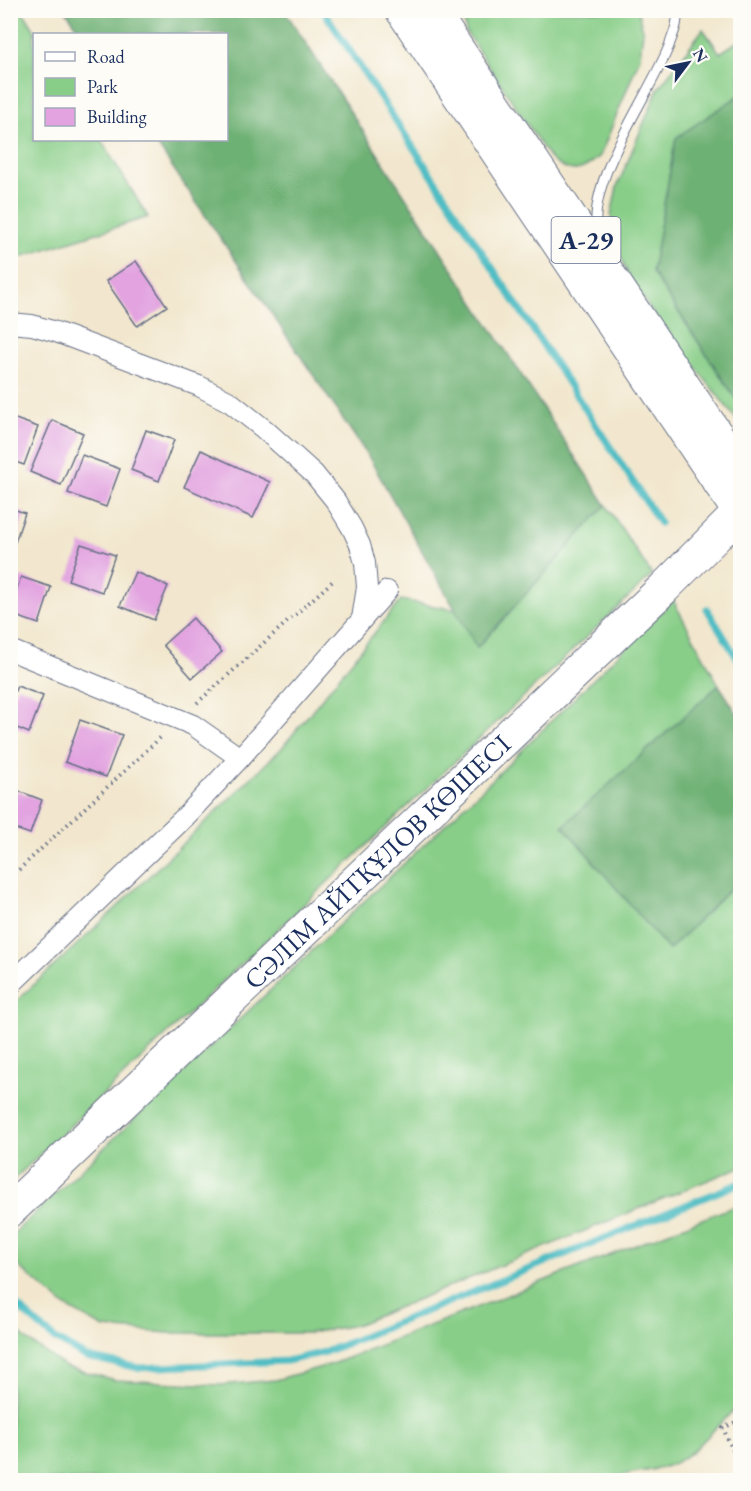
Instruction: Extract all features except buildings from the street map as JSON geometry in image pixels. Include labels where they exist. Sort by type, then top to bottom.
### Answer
[{"type":"highway","points":[[402,10],[740,513]]},
{"type":"highway","name":"A-29","points":[[431,10],[741,470]]},
{"type":"highway","points":[[683,569],[701,544],[717,506],[714,482],[704,460]]},
{"type":"highway","name":"СӘЛІМ АЙТҚҰЛОВ КӨШЕСІ","points":[[10,1210],[740,513]]},
{"type":"highway","points":[[683,569],[717,550],[741,547]]},
{"type":"street","points":[[10,323],[32,325],[56,332],[199,386],[230,402],[264,429],[314,474],[335,500],[352,528],[362,554],[367,579],[362,619]]},
{"type":"street","points":[[10,985],[186,817],[387,591]]},
{"type":"street","points":[[10,650],[193,724],[240,758]]},
{"type":"lane","points":[[609,274],[597,233],[596,210],[600,188],[611,161],[660,66],[680,13]]},
{"type":"path","points":[[741,1420],[723,1428],[741,1466]]},
{"type":"green space","points":[[22,10],[36,33],[33,33],[33,141],[102,141],[148,217],[11,260],[10,11]]},
{"type":"green space","points":[[462,10],[638,11],[643,31],[640,57],[600,156],[588,166],[576,170],[565,168],[551,160],[466,32]]},
{"type":"green space","points":[[66,11],[285,11],[606,505],[477,648],[368,456],[155,141],[228,141],[228,33],[81,33]]},
{"type":"green space","points":[[703,29],[720,53],[740,40],[740,95],[676,138],[652,272],[740,405],[740,424],[650,309],[630,278],[615,244],[611,215],[617,187],[658,89]]},
{"type":"green space","points":[[740,95],[740,405],[652,272],[676,138]]},
{"type":"green space","points":[[606,505],[652,575],[11,1182],[11,1006],[281,749],[401,600],[456,610],[478,647]]},
{"type":"green space","points":[[673,600],[719,685],[564,826],[669,950],[740,879],[740,1167],[356,1325],[309,1333],[168,1333],[104,1328],[66,1307],[11,1260],[11,1236],[492,780]]},
{"type":"green space","points":[[719,685],[740,718],[740,879],[669,950],[563,826]]},
{"type":"green space","points":[[740,1204],[740,1406],[693,1450],[677,1462],[667,1466],[607,1480],[11,1480],[11,1326],[66,1367],[115,1380],[220,1385],[275,1380],[332,1364]]},
{"type":"waterway","points":[[323,10],[660,523]]},
{"type":"waterway","points":[[707,609],[740,663]]},
{"type":"waterway","points":[[10,1300],[55,1339],[86,1357],[139,1368],[287,1361],[325,1352],[740,1183]]}]
